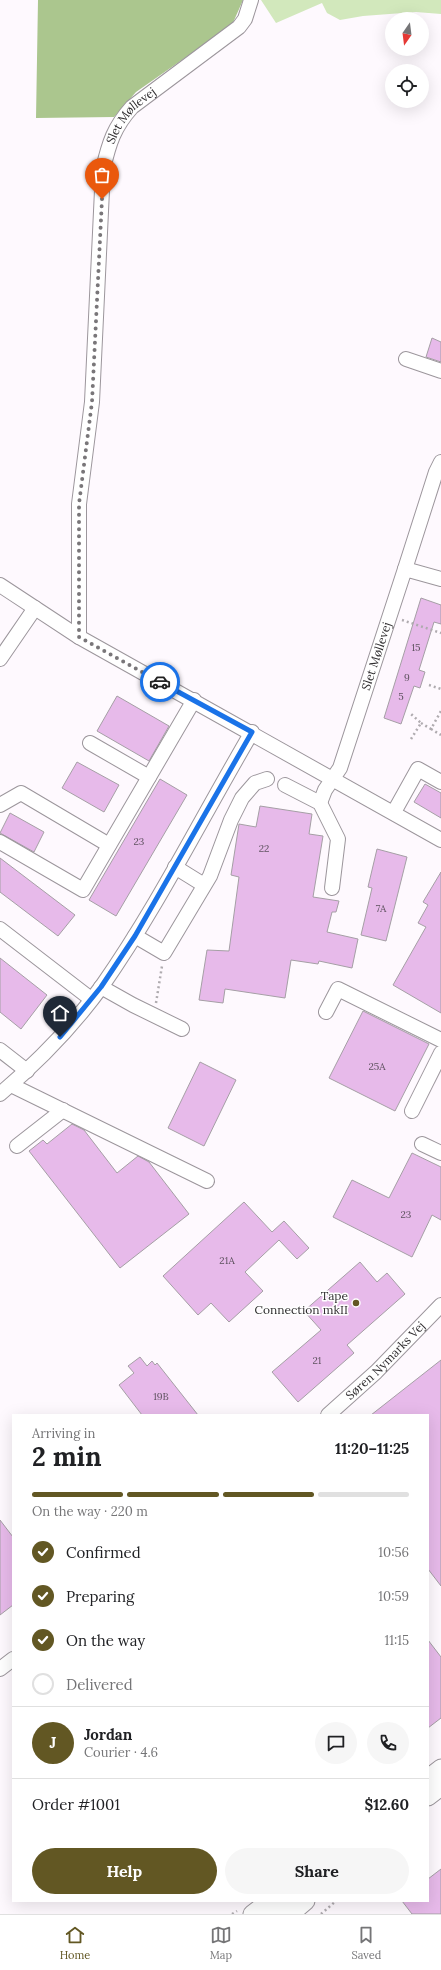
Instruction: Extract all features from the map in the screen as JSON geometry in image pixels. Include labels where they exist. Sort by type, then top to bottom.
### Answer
[{"type":"main road","points":[[429,1777],[441,1768]]},
{"type":"main road","points":[[429,1797],[441,1787]]},
{"type":"main road","points":[[252,1914],[268,1902]]},
{"type":"main road","points":[[273,1914],[286,1902]]},
{"type":"main road","points":[[291,1914],[305,1902]]},
{"type":"street","name":"Slet Møllevej","points":[[79,637],[79,504],[92,402],[103,184],[107,152],[112,136],[120,120],[132,107],[239,27],[245,19],[251,0]]},
{"type":"street","points":[[406,359],[441,371]]},
{"type":"street","name":"Slet Møllevej","points":[[320,803],[324,790],[340,768],[436,472],[441,462]]},
{"type":"street","points":[[405,569],[441,578]]},
{"type":"street","points":[[0,585],[79,637],[252,732],[441,840]]},
{"type":"street","points":[[0,659],[35,608]]},
{"type":"street","points":[[0,842],[83,890],[194,700]]},
{"type":"street","points":[[0,1094],[27,1072],[60,1037],[101,987],[135,936],[252,732]]},
{"type":"street","points":[[90,743],[149,778]]},
{"type":"street","points":[[394,812],[418,769],[441,782]]},
{"type":"street","points":[[135,936],[164,953],[210,876],[231,820],[242,798],[255,784],[267,779]]},
{"type":"street","points":[[285,785],[320,803],[338,839],[332,888]]},
{"type":"street","points":[[0,805],[21,793],[109,845]]},
{"type":"street","points":[[174,867],[204,885]]},
{"type":"street","points":[[0,929],[91,999]]},
{"type":"street","points":[[101,987],[182,1029]]},
{"type":"street","points":[[326,1012],[338,989],[441,1040]]},
{"type":"street","points":[[0,1050],[27,1072]]},
{"type":"street","points":[[412,1111],[441,1053]]},
{"type":"street","points":[[11,1085],[207,1181]]},
{"type":"street","points":[[17,1146],[63,1110]]},
{"type":"street","points":[[422,1144],[441,1153]]},
{"type":"street","name":"Søren Nymarks Vej","points":[[329,1414],[376,1372],[440,1308]]},
{"type":"street","points":[[0,1668],[12,1660]]},
{"type":"path","points":[[390,616],[441,633]]},
{"type":"path","points":[[429,685],[441,689]]},
{"type":"path","points":[[431,729],[441,711]]},
{"type":"path","points":[[411,714],[421,723],[441,735]]},
{"type":"path","points":[[411,739],[421,723]]},
{"type":"path","points":[[152,1014],[156,1008],[164,953]]},
{"type":"path","points":[[321,1914],[335,1902]]},
{"type":"green space","points":[[38,0],[243,0],[232,25],[136,92],[114,117],[36,118]]},
{"type":"green space","points":[[261,0],[441,0],[441,14],[429,12],[385,12],[385,14],[340,20],[327,13],[322,3],[276,23]]},
{"type":"building","points":[[432,338],[441,342],[441,362],[426,357]]},
{"type":"building","points":[[421,598],[441,605],[441,624],[434,622],[419,670],[425,672],[420,688],[414,686],[401,724],[384,718]]},
{"type":"building","points":[[117,696],[169,726],[149,761],[97,731]]},
{"type":"building","points":[[77,762],[119,785],[104,812],[62,788]]},
{"type":"building","points":[[160,779],[187,795],[116,916],[89,900]]},
{"type":"building","points":[[425,784],[441,793],[441,818],[414,802]]},
{"type":"building","points":[[260,806],[312,814],[309,834],[323,836],[313,897],[339,901],[336,912],[332,912],[327,932],[358,939],[352,968],[319,961],[318,964],[291,960],[285,998],[225,989],[223,1003],[199,1000],[207,950],[229,951],[239,877],[231,875],[239,824],[256,827]]},
{"type":"building","points":[[10,813],[44,832],[34,852],[0,833]]},
{"type":"building","points":[[377,849],[407,857],[386,941],[361,935],[372,888],[368,887]]},
{"type":"building","points":[[0,858],[75,915],[58,936],[0,892]]},
{"type":"building","points":[[441,872],[441,1013],[393,985],[426,927],[418,923],[428,905],[423,902]]},
{"type":"building","points":[[0,958],[47,995],[21,1029],[0,1012]]},
{"type":"building","points":[[363,1011],[429,1044],[395,1111],[329,1078]]},
{"type":"building","points":[[200,1062],[236,1080],[204,1146],[168,1128]]},
{"type":"building","points":[[72,1124],[84,1130],[117,1173],[138,1156],[149,1162],[189,1214],[120,1268],[29,1151],[43,1140],[47,1144]]},
{"type":"building","points":[[412,1153],[441,1167],[441,1220],[432,1215],[412,1257],[333,1217],[352,1180],[389,1198]]},
{"type":"building","points":[[244,1202],[272,1232],[284,1221],[309,1248],[297,1259],[279,1240],[245,1272],[263,1291],[229,1322],[211,1303],[198,1315],[163,1276]]},
{"type":"building","points":[[360,1262],[377,1282],[387,1273],[405,1294],[347,1345],[354,1353],[298,1402],[272,1372],[321,1330],[304,1311]]},
{"type":"building","points":[[140,1357],[147,1366],[152,1361],[155,1365],[157,1363],[197,1414],[141,1414],[119,1385],[134,1373],[128,1366]]},
{"type":"building","points":[[441,1360],[441,1586],[429,1570],[429,1414],[372,1414]]},
{"type":"building","points":[[0,1520],[12,1536],[12,1606],[0,1615]]},
{"type":"building","points":[[429,1641],[441,1657],[441,1718],[429,1727]]},
{"type":"building","points":[[441,1869],[441,1914],[412,1914],[403,1902],[429,1902],[429,1878]]},
{"type":"way so far","points":[[102,199],[92,402],[79,504],[79,637],[160,682]]},
{"type":"place","name":"Tape Connection mkII","points":[[356,1303]]},
{"type":"route","points":[[60,1037],[101,987],[135,936],[252,732],[160,682]]}]
